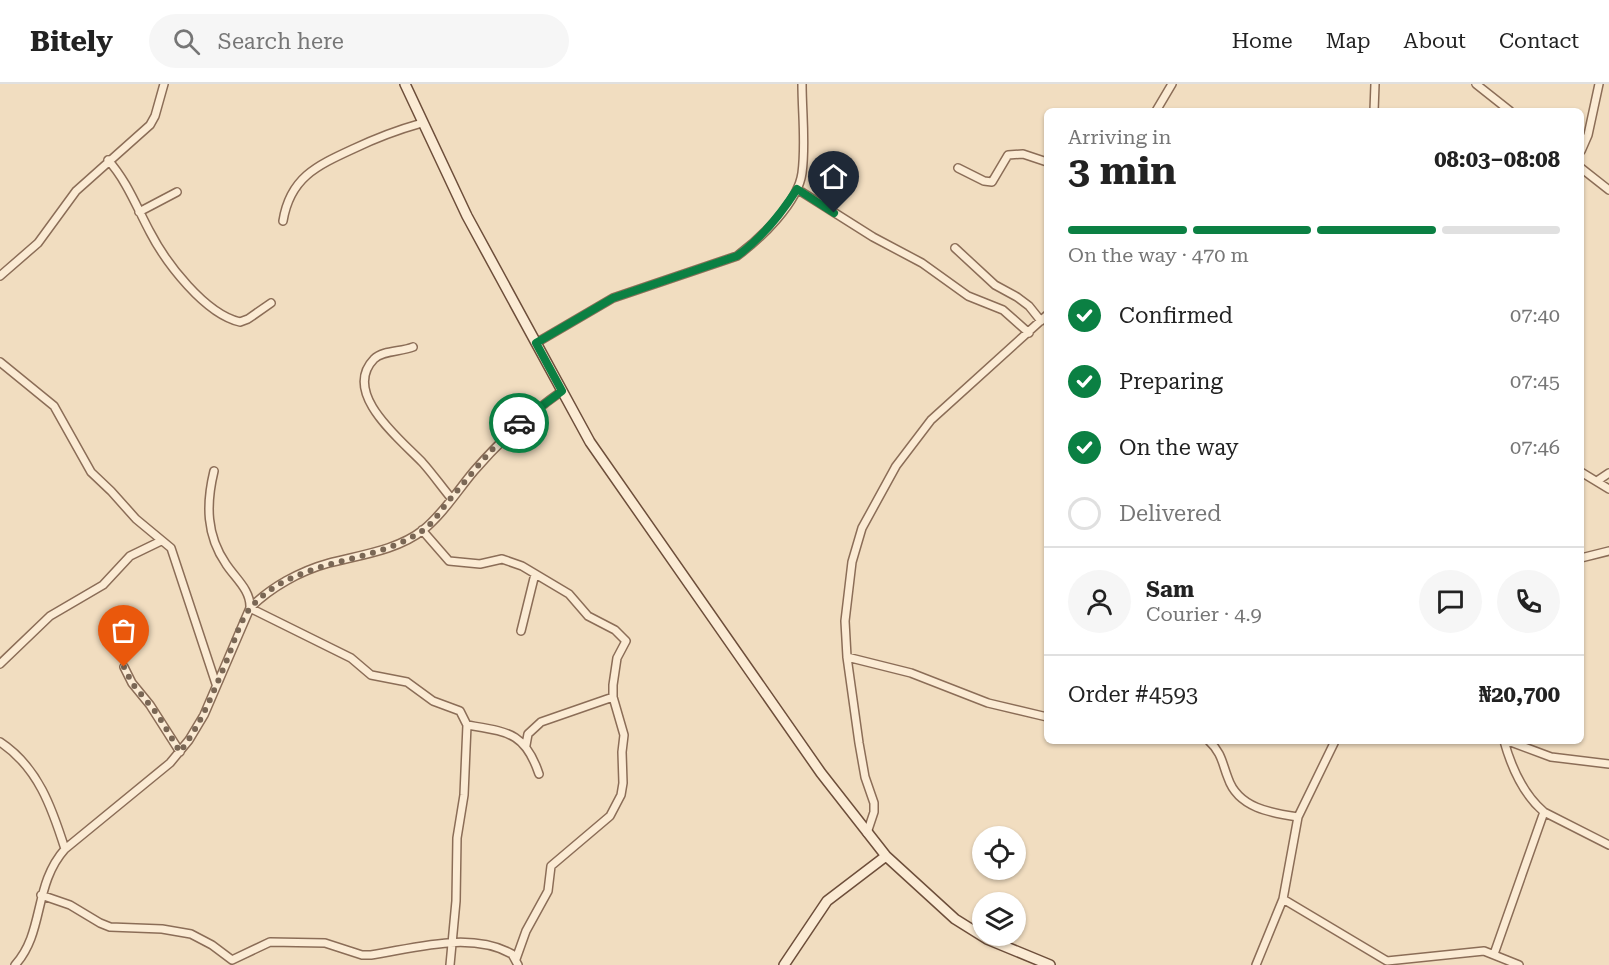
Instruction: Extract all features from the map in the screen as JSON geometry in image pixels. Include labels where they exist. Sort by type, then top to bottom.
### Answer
[{"type":"main road","points":[[405,84],[467,216],[562,391],[613,477],[791,732],[886,856],[955,919],[987,939],[1050,965]]},
{"type":"main road","points":[[784,965],[827,901],[886,856]]},
{"type":"street","points":[[0,276],[38,243],[76,191],[108,160],[150,125],[165,84]]},
{"type":"street","points":[[536,343],[613,298],[737,256],[760,236],[797,189],[802,173],[802,84]]},
{"type":"street","points":[[1158,108],[1172,84]]},
{"type":"street","points":[[1374,108],[1375,84]]},
{"type":"street","points":[[1476,84],[1506,108]]},
{"type":"street","points":[[1584,144],[1599,84]]},
{"type":"street","points":[[283,221],[289,197],[311,170],[384,133],[422,123]]},
{"type":"street","points":[[958,168],[984,181],[992,182],[1008,155],[1023,154],[1044,161]]},
{"type":"street","points":[[108,160],[120,174],[163,253],[196,294],[218,313],[240,322],[248,320],[271,303]]},
{"type":"street","points":[[1584,170],[1609,190]]},
{"type":"street","points":[[797,189],[873,237],[922,263],[968,296],[1003,310],[1029,333]]},
{"type":"street","points":[[139,212],[177,192]]},
{"type":"street","points":[[867,832],[874,812],[874,803],[865,777],[859,743],[847,657],[845,621],[852,562],[862,528],[896,466],[931,420],[1044,318],[1017,297],[995,285],[955,248]]},
{"type":"street","points":[[413,347],[381,354],[375,358],[367,374],[364,387],[366,397],[374,411],[424,464],[451,498]]},
{"type":"street","points":[[0,362],[54,406],[90,472],[171,548],[216,684]]},
{"type":"street","points":[[15,965],[26,953],[32,937],[41,895],[53,866],[65,849],[170,763],[180,752],[204,715],[250,608],[260,598],[302,573],[402,542],[423,530],[513,429],[562,391]]},
{"type":"street","points":[[214,471],[207,506],[212,534],[225,563],[250,598],[250,608]]},
{"type":"street","points":[[1597,481],[1609,473]]},
{"type":"street","points":[[1584,474],[1609,489]]},
{"type":"street","points":[[423,530],[449,561],[480,564],[502,559],[536,574],[569,594],[588,615],[623,635],[626,641],[615,667],[613,697],[624,735],[621,795],[610,816],[551,866],[549,891],[526,931],[517,962]]},
{"type":"street","points":[[0,664],[50,616],[103,585],[130,556],[161,541]]},
{"type":"street","points":[[1584,557],[1609,551]]},
{"type":"street","points":[[521,631],[536,574]]},
{"type":"street","points":[[250,608],[351,658],[371,675],[407,682],[428,698],[460,711],[467,725],[464,795],[457,838],[456,901],[450,965]]},
{"type":"street","points":[[847,657],[911,673],[988,703],[1044,716]]},
{"type":"street","points":[[124,667],[132,683],[155,712],[180,752]]},
{"type":"street","points":[[526,745],[528,734],[541,722],[613,697]]},
{"type":"street","points":[[467,725],[517,736],[533,755],[539,774]]},
{"type":"street","points":[[0,742],[24,763],[38,782],[51,805],[65,849]]},
{"type":"street","points":[[1212,744],[1224,761],[1227,778],[1234,791],[1244,801],[1271,813],[1299,817]]},
{"type":"street","points":[[1256,965],[1283,899],[1289,878],[1293,837],[1299,817],[1334,744]]},
{"type":"street","points":[[1507,744],[1509,757],[1536,805],[1544,812],[1609,845]]},
{"type":"street","points":[[1514,744],[1551,757],[1609,764]]},
{"type":"street","points":[[1494,954],[1544,812]]},
{"type":"street","points":[[41,895],[70,905],[110,927],[162,929],[191,934],[212,945],[232,960],[270,942],[325,943],[362,955],[452,943],[492,945],[512,954],[517,962]]},
{"type":"street","points":[[1283,899],[1387,961],[1473,951],[1494,954],[1518,965]]},
{"type":"way so far","points":[[124,667],[132,683],[158,715],[180,752],[204,715],[240,627],[250,608],[260,598],[302,573],[402,542],[423,530],[519,423]]},
{"type":"route","points":[[519,423],[562,391],[536,343],[613,298],[737,256],[752,245],[776,219],[797,189],[834,213]]}]
